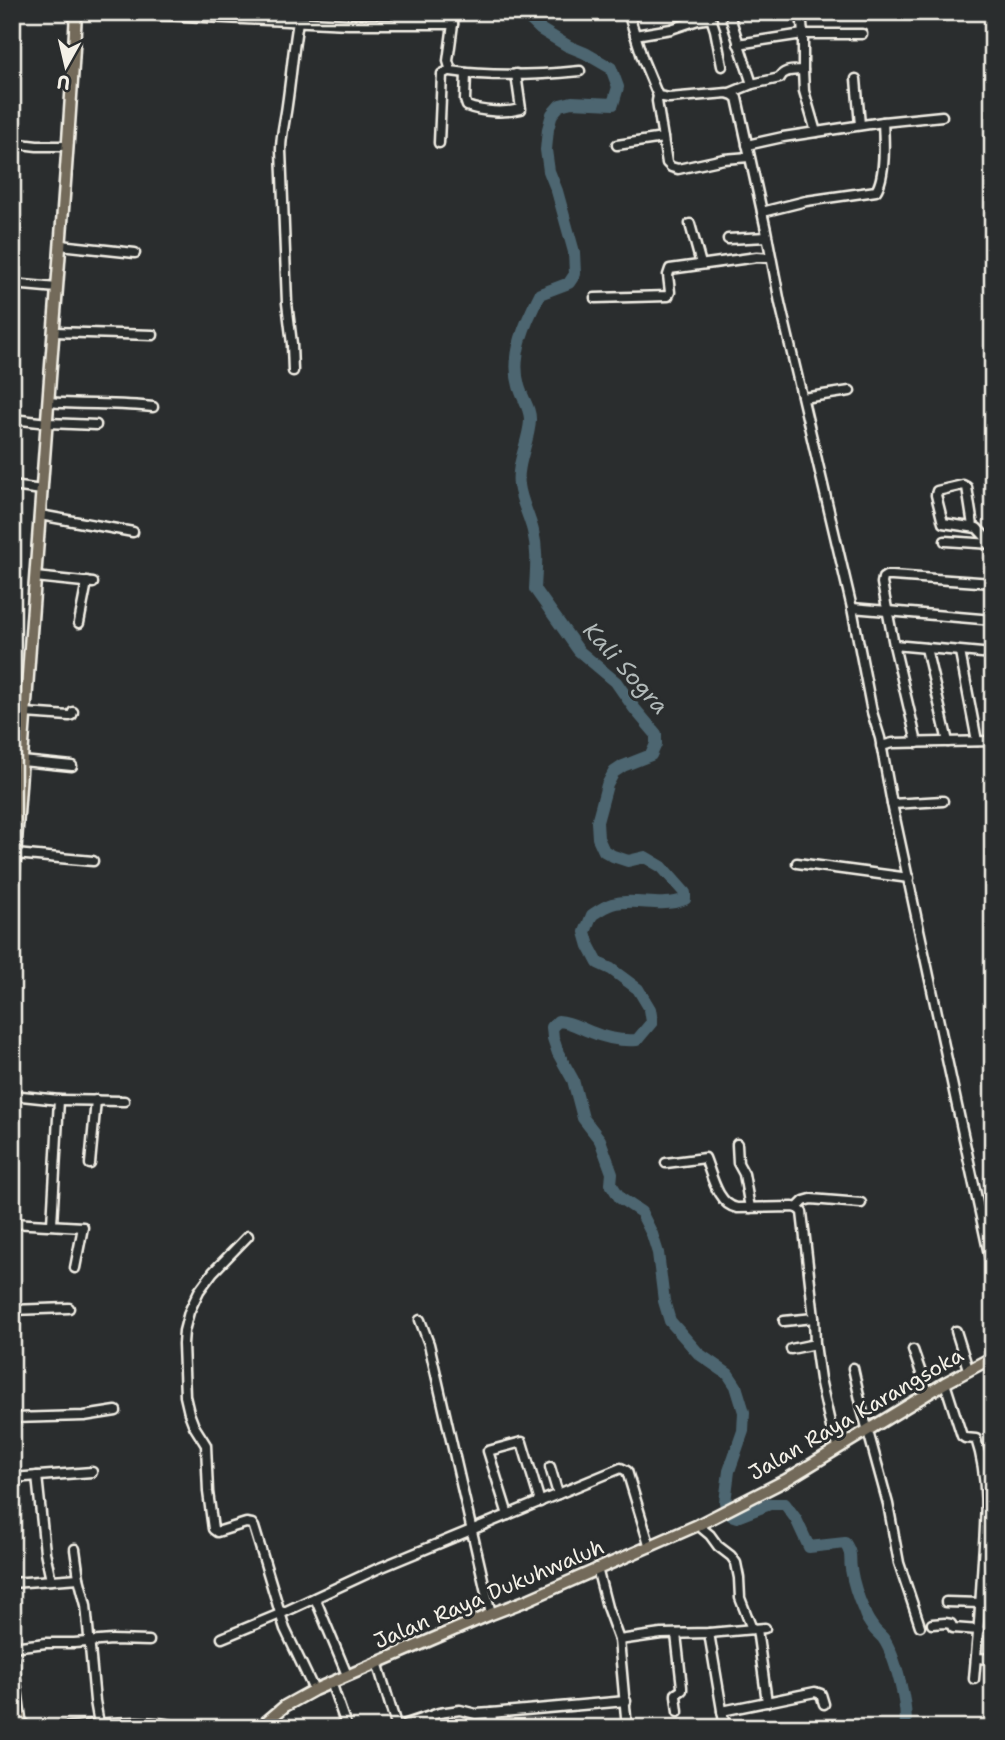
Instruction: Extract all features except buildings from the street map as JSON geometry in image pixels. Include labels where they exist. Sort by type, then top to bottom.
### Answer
[{"type":"main road","points":[[12,898],[76,12]]},
{"type":"main road","name":"Jalan Raya Karangsoka","points":[[740,1504],[786,1480],[968,1369],[993,1357]]},
{"type":"main road","name":"Jalan Raya Dukuhwaluh","points":[[259,1728],[285,1706],[331,1682],[525,1601],[740,1504]]},
{"type":"main road","points":[[12,1658],[19,1722]]},
{"type":"street","points":[[101,12],[348,24],[453,24]]},
{"type":"street","points":[[450,70],[448,61],[453,12]]},
{"type":"street","points":[[628,12],[650,81],[658,96],[667,163],[675,169],[724,159],[750,157]]},
{"type":"street","points":[[801,12],[804,90],[816,132]]},
{"type":"street","points":[[635,35],[671,29],[707,15],[712,20],[722,66]]},
{"type":"street","points":[[731,20],[752,84]]},
{"type":"street","points":[[293,371],[287,303],[281,134],[298,22]]},
{"type":"street","points":[[738,44],[803,34],[862,34]]},
{"type":"street","points":[[439,143],[442,74],[450,70],[516,74],[580,71]]},
{"type":"street","points":[[658,96],[669,98],[730,93],[752,84],[780,78],[785,72],[803,70]]},
{"type":"street","points":[[466,73],[467,106],[495,111],[521,110],[516,74]]},
{"type":"street","points":[[856,79],[860,125]]},
{"type":"street","points":[[730,93],[737,99],[852,608],[993,1273]]},
{"type":"street","points":[[747,145],[860,125],[942,116]]},
{"type":"street","points":[[762,212],[806,201],[876,191],[881,180],[883,122]]},
{"type":"street","points":[[617,145],[663,138]]},
{"type":"street","points":[[12,143],[68,146]]},
{"type":"street","points":[[690,224],[701,264]]},
{"type":"street","points":[[728,239],[767,237]]},
{"type":"street","points":[[60,245],[135,253]]},
{"type":"street","points":[[595,298],[668,296],[670,269],[757,257],[771,258]]},
{"type":"street","points":[[12,284],[57,288]]},
{"type":"street","points":[[54,332],[153,335]]},
{"type":"street","points":[[803,398],[850,391]]},
{"type":"street","points":[[48,402],[152,407]]},
{"type":"street","points":[[12,419],[96,425]]},
{"type":"street","points":[[973,526],[967,487],[963,485],[937,491],[943,523],[973,526],[993,545]]},
{"type":"street","points":[[12,486],[42,490]]},
{"type":"street","points":[[40,515],[133,532]]},
{"type":"street","points":[[945,541],[993,545]]},
{"type":"street","points":[[917,743],[894,645],[883,578],[886,576],[993,583]]},
{"type":"street","points":[[35,577],[90,582],[79,623]]},
{"type":"street","points":[[852,608],[993,620]]},
{"type":"street","points":[[894,645],[992,657]]},
{"type":"street","points":[[926,648],[948,742]]},
{"type":"street","points":[[960,652],[977,741]]},
{"type":"street","points":[[25,713],[69,716],[73,712]]},
{"type":"street","points":[[881,746],[894,743],[993,741]]},
{"type":"street","points":[[22,761],[72,766]]},
{"type":"street","points":[[892,804],[943,801]]},
{"type":"street","points":[[15,854],[93,861]]},
{"type":"street","points":[[797,863],[909,878]]},
{"type":"street","points":[[12,1095],[60,1100],[124,1101]]},
{"type":"street","points":[[52,1224],[60,1100]]},
{"type":"street","points":[[90,1164],[96,1100]]},
{"type":"street","points":[[737,1144],[737,1163],[744,1174],[750,1208]]},
{"type":"street","points":[[666,1163],[705,1158],[711,1180],[725,1203],[730,1206],[801,1210],[820,1379],[833,1436],[839,1446]]},
{"type":"street","points":[[797,1208],[804,1201],[811,1199],[862,1203]]},
{"type":"street","points":[[12,1223],[83,1228],[75,1268]]},
{"type":"street","points":[[248,1236],[213,1272],[189,1312],[183,1344],[185,1396],[188,1413],[206,1445],[213,1529],[217,1532],[246,1523],[253,1525],[280,1614],[314,1690]]},
{"type":"street","points":[[12,1310],[69,1308]]},
{"type":"street","points":[[783,1321],[814,1318]]},
{"type":"street","points":[[420,1320],[429,1344],[491,1614]]},
{"type":"street","points":[[956,1331],[968,1369]]},
{"type":"street","points":[[790,1349],[815,1344]]},
{"type":"street","points":[[913,1350],[928,1393]]},
{"type":"street","points":[[853,1368],[888,1504],[899,1563],[920,1626]]},
{"type":"street","points":[[945,1383],[961,1436],[975,1438],[982,1464],[989,1541],[975,1678]]},
{"type":"street","points":[[12,1418],[84,1416],[116,1411]]},
{"type":"street","points":[[508,1516],[488,1451],[522,1441],[540,1502]]},
{"type":"street","points":[[550,1467],[558,1494]]},
{"type":"street","points":[[222,1638],[377,1569],[624,1468],[650,1546]]},
{"type":"street","points":[[12,1478],[92,1472]]},
{"type":"street","points":[[37,1476],[45,1552],[51,1580]]},
{"type":"street","points":[[698,1525],[736,1563],[740,1598],[758,1629],[767,1702]]},
{"type":"street","points":[[75,1549],[86,1605],[99,1724]]},
{"type":"street","points":[[597,1568],[619,1640],[627,1728]]},
{"type":"street","points":[[12,1583],[79,1578]]},
{"type":"street","points":[[315,1598],[347,1675]]},
{"type":"street","points":[[946,1602],[993,1598]]},
{"type":"street","points":[[932,1624],[948,1623],[953,1628],[979,1630]]},
{"type":"street","points":[[619,1640],[661,1634],[758,1629]]},
{"type":"street","points":[[709,1633],[724,1727],[713,1728]]},
{"type":"street","points":[[676,1634],[682,1687],[676,1694],[678,1712]]},
{"type":"street","points":[[12,1647],[112,1640],[149,1641]]},
{"type":"street","points":[[976,1658],[993,1659]]},
{"type":"street","points":[[377,1662],[397,1727],[439,1713],[460,1710],[476,1714],[626,1701]]},
{"type":"street","points":[[331,1682],[347,1728]]},
{"type":"street","points":[[722,1711],[815,1692],[821,1694],[824,1704]]},
{"type":"street","points":[[491,1713],[493,1728]]},
{"type":"street","points":[[54,1728],[124,1723],[161,1724],[181,1728]]},
{"type":"waterway","name":"Kali Sogra","points":[[522,12],[540,29],[611,68],[618,87],[613,104],[572,102],[560,105],[552,114],[548,129],[546,150],[549,171],[574,252],[575,274],[569,283],[540,294],[518,350],[517,374],[530,421],[519,469],[519,485],[535,538],[535,589],[579,651],[616,682],[656,734],[656,744],[651,755],[614,772],[607,785],[597,822],[598,838],[604,851],[628,861],[645,857],[662,867],[685,893],[685,899],[676,902],[621,902],[609,905],[592,915],[585,932],[598,963],[638,989],[650,1009],[652,1022],[637,1040],[608,1037],[558,1021],[552,1027],[553,1038],[573,1080],[583,1118],[600,1140],[612,1173],[611,1184],[620,1198],[641,1212],[652,1234],[670,1321],[699,1354],[728,1374],[736,1386],[744,1412],[743,1431],[729,1471],[725,1502],[731,1515],[737,1517],[770,1504],[785,1504],[796,1519],[809,1547],[845,1543],[865,1614],[888,1646],[896,1669],[905,1708],[905,1728]]}]
